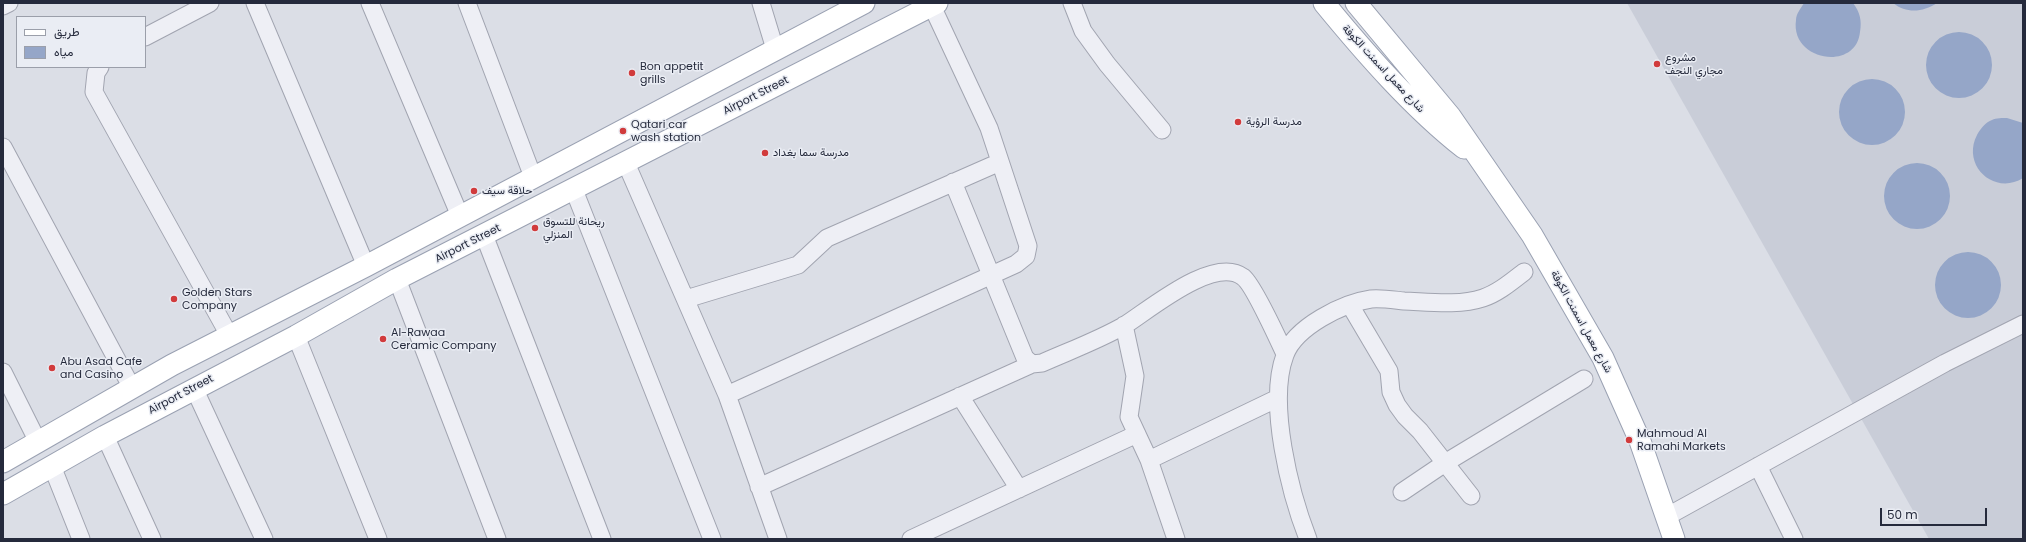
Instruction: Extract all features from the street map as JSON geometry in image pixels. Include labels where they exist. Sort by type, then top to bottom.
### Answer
[{"type":"main road","points":[[3,462],[132,388],[229,336],[366,266],[864,3]]},
{"type":"main road","name":"شارع معمل اسمنت الكوفة","points":[[1324,3],[1348,33],[1437,127],[1482,162]]},
{"type":"main road","name":"شارع معمل اسمنت الكوفة","points":[[1356,3],[1450,116],[1532,235],[1603,358],[1640,441],[1674,539]]},
{"type":"main road","name":"Airport Street","points":[[3,494],[104,436],[296,336],[397,280],[934,5]]},
{"type":"main road","points":[[510,190],[512,204],[515,210],[523,216]]},
{"type":"main road","points":[[456,218],[464,231],[475,240]]},
{"type":"street","points":[[3,6],[9,3]]},
{"type":"street","points":[[146,37],[210,3]]},
{"type":"street","points":[[255,3],[366,266]]},
{"type":"street","points":[[370,3],[456,218]]},
{"type":"street","points":[[467,3],[533,177]]},
{"type":"street","points":[[761,3],[775,49]]},
{"type":"street","points":[[1072,3],[1083,31],[1107,64],[1162,130]]},
{"type":"street","points":[[727,395],[1016,264],[1026,256],[1028,246],[989,128],[934,5]]},
{"type":"street","points":[[99,68],[96,73],[94,92],[229,336]]},
{"type":"street","points":[[3,147],[132,388]]},
{"type":"street","points":[[686,299],[798,265],[827,238],[1000,162]]},
{"type":"street","points":[[626,163],[727,395],[778,539]]},
{"type":"street","points":[[953,182],[1024,358],[1032,364]]},
{"type":"street","points":[[574,190],[712,539]]},
{"type":"street","points":[[475,240],[602,539]]},
{"type":"street","points":[[759,487],[1032,364],[1042,363],[1124,325],[1188,284],[1228,271],[1243,277],[1251,288],[1285,354]]},
{"type":"street","points":[[1308,539],[1300,519],[1284,457],[1278,398],[1280,373],[1285,354],[1298,336],[1308,327],[1350,305],[1372,299],[1463,302],[1483,298],[1503,288],[1524,272]]},
{"type":"street","points":[[397,280],[498,539]]},
{"type":"street","points":[[1350,305],[1389,371],[1391,392],[1397,404],[1471,496]]},
{"type":"street","points":[[1666,517],[1945,362],[2023,324]]},
{"type":"street","points":[[1124,325],[1135,376],[1129,417],[1150,460],[1176,539]]},
{"type":"street","points":[[296,336],[378,539]]},
{"type":"street","points":[[3,372],[38,442]]},
{"type":"street","points":[[1402,492],[1445,463],[1584,379]]},
{"type":"street","points":[[194,388],[264,539]]},
{"type":"street","points":[[960,396],[1020,488]]},
{"type":"street","points":[[1150,460],[1278,398]]},
{"type":"street","points":[[911,539],[1137,434]]},
{"type":"street","points":[[104,436],[152,539]]},
{"type":"street","points":[[52,466],[80,539]]},
{"type":"street","points":[[1758,466],[1794,539]]},
{"type":"shaded area","points":[[1627,3],[2023,3],[2023,539],[1929,539]]},
{"type":"water","points":[[1804,3],[1853,3],[1861,20],[1860,32],[1856,45],[1847,53],[1836,57],[1824,56],[1813,52],[1803,45],[1797,34],[1796,18]]},
{"type":"water","points":[[1893,3],[1937,3],[1921,10],[1909,10],[1898,7]]},
{"type":"water","points":[[1959,32],[1972,35],[1982,42],[1989,52],[1992,65],[1989,78],[1982,88],[1972,95],[1959,98],[1946,95],[1936,88],[1929,78],[1926,65],[1929,52],[1936,42],[1946,35]]},
{"type":"water","points":[[1872,79],[1885,82],[1895,89],[1902,99],[1905,112],[1902,125],[1895,135],[1885,142],[1872,145],[1859,142],[1849,135],[1842,125],[1839,112],[1842,99],[1849,89],[1859,82]]},
{"type":"water","points":[[2007,118],[2023,123],[2023,178],[2012,183],[2002,183],[1992,180],[1984,175],[1977,167],[1973,146],[1977,135],[1985,124],[1994,119]]},
{"type":"water","points":[[1917,163],[1930,166],[1940,173],[1947,183],[1950,196],[1947,209],[1940,219],[1930,226],[1917,229],[1904,226],[1894,219],[1887,209],[1884,196],[1887,183],[1894,173],[1904,166]]},
{"type":"water","points":[[1968,252],[1981,255],[1991,262],[1998,272],[2001,285],[1998,298],[1991,308],[1981,315],[1968,318],[1955,315],[1945,308],[1938,298],[1935,285],[1938,272],[1945,262],[1955,255]]},
{"type":"place","name":"مشروع مجاري النجف","points":[[1657,64]]},
{"type":"place","name":"Bon appetit grills","points":[[632,73]]},
{"type":"place","name":"مدرسة الرؤية","points":[[1238,122]]},
{"type":"place","name":"Qatari car wash station","points":[[623,131]]},
{"type":"place","name":"مدرسة سما بغداد","points":[[765,153]]},
{"type":"place","name":"حلاقة سيف","points":[[474,191]]},
{"type":"place","name":"ريحانة للتسوق المنزلي","points":[[535,228]]},
{"type":"place","name":"Golden Stars Company","points":[[174,299]]},
{"type":"place","name":"Al-Rawaa Ceramic Company","points":[[383,339]]},
{"type":"place","name":"Abu Asad Cafe and Casino","points":[[52,368]]},
{"type":"place","name":"Mahmoud Al Ramahi Markets","points":[[1629,440]]}]
